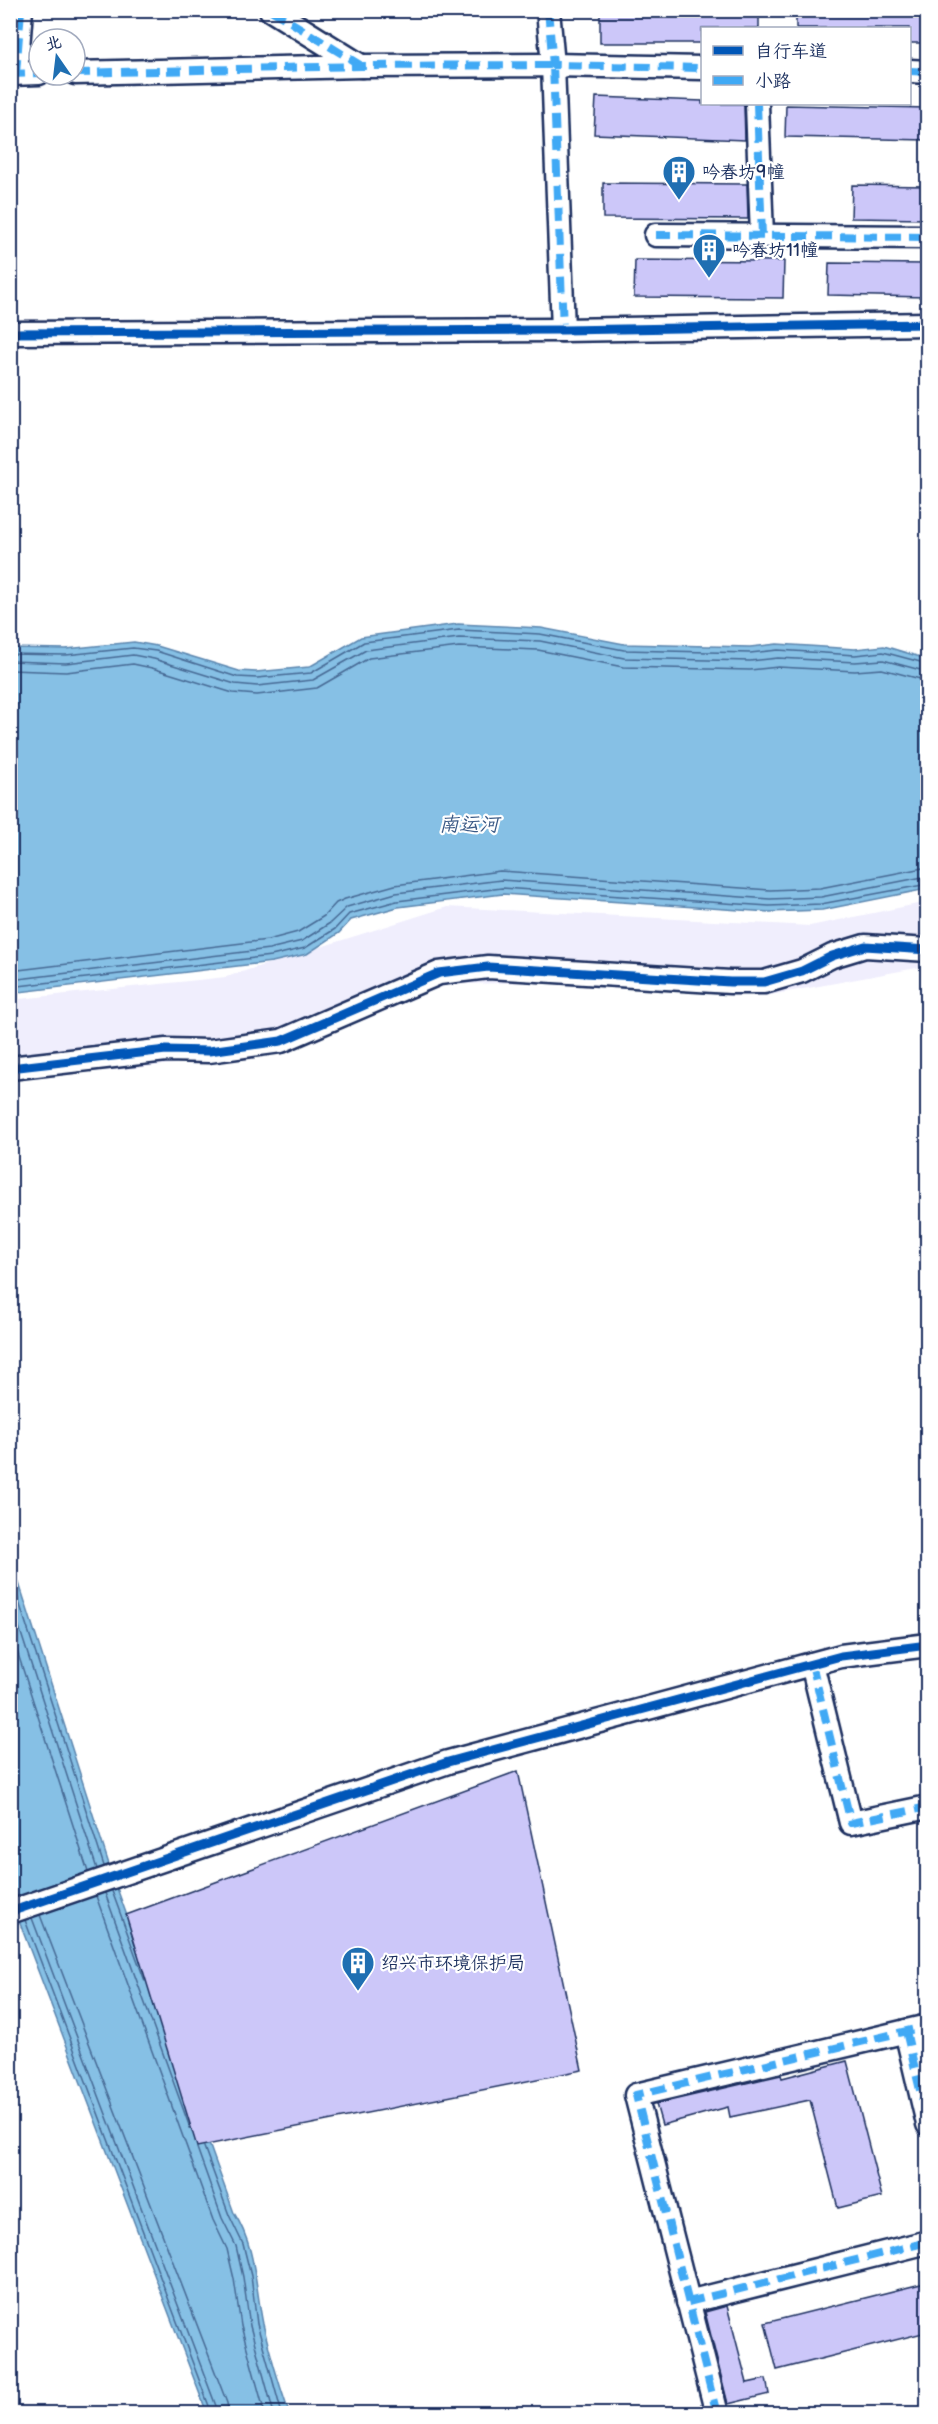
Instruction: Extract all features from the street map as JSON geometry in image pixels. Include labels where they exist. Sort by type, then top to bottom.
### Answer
[{"type":"street","points":[[13,74],[21,10]]},
{"type":"street","points":[[271,10],[361,66]]},
{"type":"street","points":[[548,10],[554,65],[563,330]]},
{"type":"street","points":[[87,73],[361,66],[554,65],[701,68]]},
{"type":"street","points":[[911,71],[927,72]]},
{"type":"street","points":[[757,105],[762,236]]},
{"type":"street","points":[[656,235],[927,237]]},
{"type":"street","points":[[10,333],[563,330],[927,324]]},
{"type":"street","points":[[10,1068],[166,1050],[209,1051],[281,1041],[439,973],[488,967],[718,982],[764,982],[802,971],[832,956],[865,946],[927,950]]},
{"type":"street","points":[[10,1912],[448,1762],[841,1656],[927,1645]]},
{"type":"street","points":[[813,1664],[851,1823],[927,1806]]},
{"type":"street","points":[[717,2414],[636,2095],[917,2029],[927,2124]]},
{"type":"street","points":[[688,2302],[927,2242]]},
{"type":"shaded area","points":[[927,902],[927,966],[771,995],[537,982],[439,985],[350,1024],[287,1047],[205,1061],[11,1080],[10,1000],[226,977],[447,907],[810,926]]},
{"type":"water","name":"南运河","points":[[458,624],[541,628],[624,644],[750,647],[777,644],[855,649],[884,646],[927,659],[927,889],[822,910],[769,912],[503,894],[398,907],[351,920],[339,933],[307,954],[272,962],[11,993],[11,648],[66,649],[134,642],[157,646],[239,671],[256,672],[309,667],[361,637]]},
{"type":"water","points":[[10,1555],[113,1877],[234,2213],[247,2239],[266,2335],[289,2413],[207,2413],[11,1900]]},
{"type":"building","points":[[600,10],[759,10],[759,27],[701,27],[701,43],[600,43]]},
{"type":"building","points":[[796,10],[927,10],[927,43],[911,43],[911,27],[796,27]]},
{"type":"building","points":[[596,97],[701,101],[701,105],[744,105],[745,140],[594,134]]},
{"type":"building","points":[[786,105],[927,108],[927,140],[785,137]]},
{"type":"building","name":"吟春坊9幢","points":[[603,183],[747,184],[748,219],[603,218]]},
{"type":"building","points":[[852,185],[927,186],[927,219],[851,218]]},
{"type":"building","name":"吟春坊11幢","points":[[635,260],[784,261],[783,298],[634,297]]},
{"type":"building","points":[[829,263],[927,264],[927,297],[828,295]]},
{"type":"building","name":"绍兴市环境保护局","points":[[518,1771],[582,2070],[197,2147],[126,1915]]},
{"type":"building","points":[[847,2061],[882,2197],[838,2208],[810,2100],[730,2117],[728,2107],[662,2125],[656,2104],[781,2075],[782,2078]]},
{"type":"building","points":[[925,2283],[927,2332],[777,2370],[765,2323]]},
{"type":"building","points":[[727,2306],[747,2383],[766,2379],[769,2394],[728,2404],[705,2312]]},
{"type":"marked path","points":[[16,74],[21,10]]},
{"type":"marked path","points":[[271,10],[360,65]]},
{"type":"marked path","points":[[548,10],[553,65],[701,68]]},
{"type":"marked path","points":[[87,73],[361,66],[553,65],[563,330]]},
{"type":"marked path","points":[[911,71],[928,72]]},
{"type":"marked path","points":[[10,74],[27,73]]},
{"type":"marked path","points":[[757,105],[762,236]]},
{"type":"marked path","points":[[656,235],[928,237]]},
{"type":"marked path","points":[[812,1664],[851,1823],[928,1807]]},
{"type":"marked path","points":[[717,2414],[636,2095],[928,2026]]},
{"type":"marked path","points":[[906,2031],[928,2124]]},
{"type":"marked path","points":[[688,2302],[928,2242]]},
{"type":"cycle path","points":[[10,333],[563,330],[928,324]]},
{"type":"cycle path","points":[[10,1068],[166,1050],[209,1051],[281,1041],[439,973],[488,967],[730,982],[764,982],[802,971],[832,956],[865,946],[928,950]]},
{"type":"cycle path","points":[[10,1912],[448,1762],[841,1656],[928,1645]]},
{"type":"place","name":"吟春坊9幢","points":[[679,201]]},
{"type":"place","name":"吟春坊11幢","points":[[709,279]]},
{"type":"place","name":"绍兴市环境保护局","points":[[358,1992]]}]
